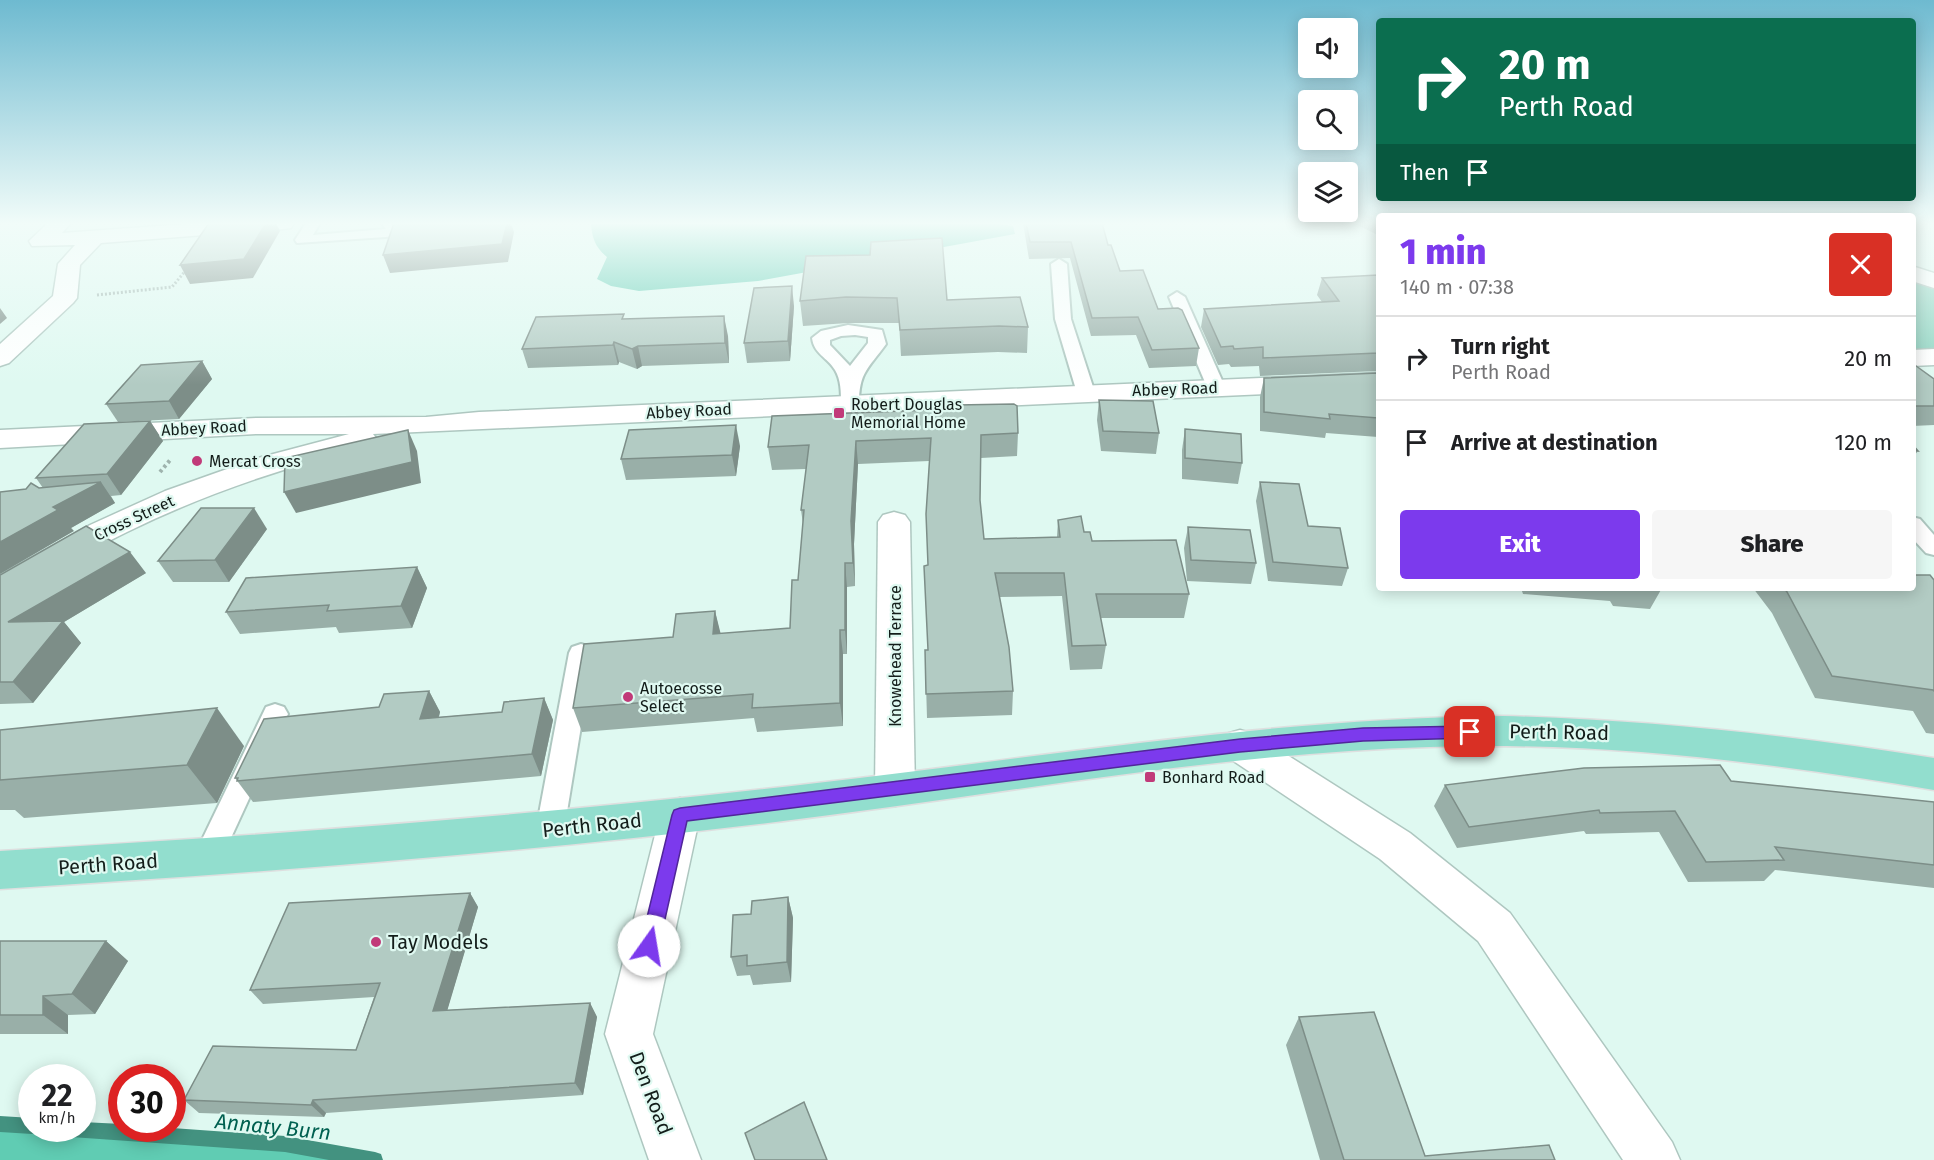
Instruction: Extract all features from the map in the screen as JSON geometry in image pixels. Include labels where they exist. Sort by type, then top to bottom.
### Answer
[{"type":"main road","name":"Perth Road","points":[[0,870],[208,857],[550,830],[895,790],[1240,745],[1363,735],[1491,731],[1615,733],[1868,762],[1934,774]]},
{"type":"street","points":[[2,354],[65,298],[67,277]]},
{"type":"street","points":[[1916,358],[1934,357]]},
{"type":"street","name":"Abbey Road","points":[[0,439],[256,426],[426,425],[850,393],[1086,393],[1376,381]]},
{"type":"street","name":"Cross Street","points":[[0,589],[115,525],[200,489],[322,448],[426,425]]},
{"type":"street","points":[[242,474],[256,458],[256,426]]},
{"type":"street","name":"Knowehead Terrace","points":[[894,522],[895,790]]},
{"type":"street","points":[[1240,745],[1395,846],[1494,927],[1654,1160]]},
{"type":"street","name":"Den Road","points":[[675,1160],[629,1034],[680,815]]},
{"type":"lane","points":[[1060,277],[1064,319],[1086,393]]},
{"type":"lane","points":[[1177,297],[1216,387]]},
{"type":"lane","points":[[1916,528],[1934,548]]},
{"type":"lane","points":[[550,830],[581,653]]},
{"type":"lane","points":[[208,857],[275,714]]},
{"type":"path","points":[[65,298],[172,287],[180,277]]},
{"type":"green space","points":[[598,277],[779,277],[639,291],[611,286],[597,279]]},
{"type":"green space","points":[[1916,282],[1934,289],[1934,356],[1916,357]]},
{"type":"green space","points":[[0,1124],[18,1125],[18,1142],[96,1142],[96,1131],[108,1132],[108,1142],[186,1142],[186,1137],[285,1144],[375,1160],[0,1160]]},
{"type":"building","points":[[803,277],[945,277],[947,300],[1020,297],[1028,327],[900,330],[897,298],[846,297],[800,301]]},
{"type":"building","points":[[1081,277],[1146,277],[1158,309],[1178,308],[1182,310],[1199,348],[1152,350],[1138,317],[1092,318]]},
{"type":"building","points":[[1376,277],[1376,353],[1263,358],[1263,347],[1234,349],[1233,346],[1221,347],[1204,309],[1339,301],[1322,278]]},
{"type":"building","points":[[792,286],[788,341],[744,343],[754,288]]},
{"type":"building","points":[[624,314],[622,319],[724,316],[725,343],[638,346],[632,349],[614,342],[613,345],[522,349],[536,317]]},
{"type":"building","points":[[202,361],[169,401],[106,404],[141,365]]},
{"type":"building","points":[[1916,366],[1934,379],[1934,406],[1916,406]]},
{"type":"building","points":[[1376,373],[1376,418],[1329,414],[1330,419],[1264,412],[1264,378]]},
{"type":"building","points":[[1099,400],[1153,401],[1159,433],[1103,431]]},
{"type":"building","points":[[1014,404],[1017,406],[1018,433],[981,435],[980,500],[984,539],[1060,537],[1058,520],[1081,516],[1084,532],[1090,532],[1092,541],[1176,540],[1189,594],[1096,594],[1106,645],[1072,646],[1064,573],[995,573],[1009,647],[1013,691],[926,694],[925,650],[928,650],[924,566],[928,565],[926,514],[931,438],[856,441],[851,521],[853,563],[845,563],[845,630],[840,630],[840,703],[752,708],[753,694],[573,708],[584,644],[673,637],[676,614],[715,611],[713,634],[790,628],[792,580],[798,580],[804,510],[801,510],[809,445],[768,447],[772,416],[956,409],[956,405]]},
{"type":"building","points":[[150,421],[107,474],[36,478],[84,424]]},
{"type":"building","points":[[736,425],[732,455],[621,459],[629,430]]},
{"type":"building","points":[[1185,429],[1241,434],[1242,463],[1185,458]]},
{"type":"building","points":[[408,430],[412,462],[284,492],[285,458]]},
{"type":"building","points":[[101,482],[53,507],[58,510],[0,542],[0,492],[26,489],[31,483],[39,488]]},
{"type":"building","points":[[1260,482],[1299,484],[1308,526],[1340,528],[1348,568],[1273,562]]},
{"type":"building","points":[[201,508],[254,508],[215,560],[158,561]]},
{"type":"building","points":[[86,526],[130,552],[8,622],[63,621],[13,682],[0,682],[0,575]]},
{"type":"building","points":[[1188,527],[1250,530],[1256,563],[1191,560]]},
{"type":"building","points":[[417,567],[401,606],[327,611],[329,605],[226,612],[246,578]]},
{"type":"building","points":[[1916,575],[1930,575],[1934,580],[1934,691],[1832,676],[1787,592],[1916,591]]},
{"type":"building","points":[[429,691],[420,719],[502,712],[504,702],[544,698],[532,754],[237,781],[238,778],[235,778],[264,719],[379,707],[384,694]]},
{"type":"building","points":[[217,708],[187,765],[0,780],[0,730]]},
{"type":"building","points":[[1720,765],[1731,781],[1934,802],[1934,865],[1775,847],[1784,860],[1706,862],[1675,811],[1600,813],[1599,810],[1469,827],[1445,785],[1584,768]]},
{"type":"building","points":[[470,893],[433,1011],[590,1003],[575,1083],[313,1100],[311,1105],[186,1100],[213,1046],[356,1050],[380,983],[250,990],[289,903]]},
{"type":"building","points":[[788,897],[787,962],[747,966],[747,955],[731,957],[733,915],[751,914],[752,901]]},
{"type":"building","points":[[0,941],[106,941],[72,994],[43,996],[43,1015],[0,1015]]},
{"type":"building","points":[[1374,1012],[1425,1156],[1549,1145],[1555,1160],[1344,1160],[1299,1017]]},
{"type":"building","points":[[804,1102],[827,1160],[755,1160],[745,1133]]},
{"type":"waterway","name":"Annaty Burn","points":[[0,1124],[18,1125]]},
{"type":"waterway","name":"Annaty Burn","points":[[96,1131],[285,1144],[375,1160]]},
{"type":"place","name":"Robert Douglas Memorial Home","points":[[839,413]]},
{"type":"place","name":"Mercat Cross","points":[[197,461]]},
{"type":"place","name":"Autoecosse Select","points":[[628,697]]},
{"type":"place","name":"Bonhard Road","points":[[1150,777]]},
{"type":"place","name":"Tay Models","points":[[376,942]]},
{"type":"route","points":[[649,946],[680,815],[757,808],[1240,745],[1363,735],[1470,732]]}]
